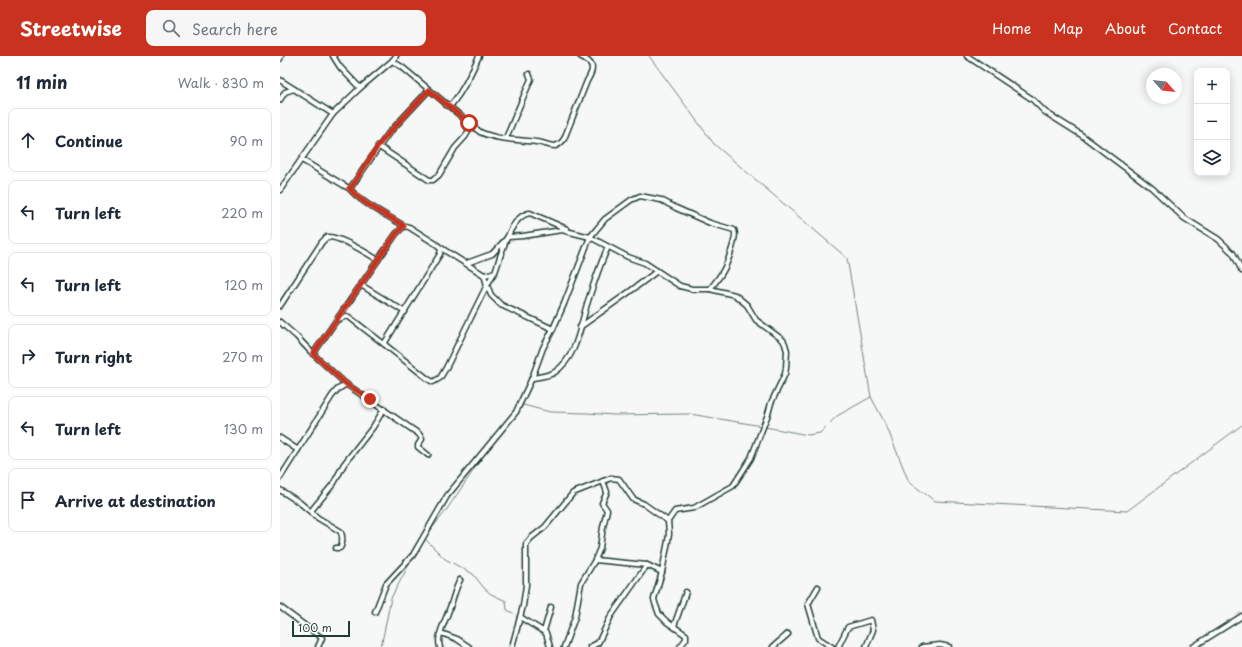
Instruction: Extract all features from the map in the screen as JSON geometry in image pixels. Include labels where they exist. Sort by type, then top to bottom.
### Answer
[{"type":"street","points":[[333,56],[360,88]]},
{"type":"street","points":[[281,187],[302,160],[333,114],[396,56]]},
{"type":"street","points":[[446,105],[452,104],[460,94],[470,78],[479,56]]},
{"type":"street","points":[[392,61],[402,67],[480,132],[488,136],[542,143],[552,146],[560,144],[566,136],[592,69],[590,63],[580,56]]},
{"type":"street","points":[[966,56],[1032,99],[1046,112],[1080,134],[1147,184],[1184,218],[1218,238],[1233,253],[1242,271]]},
{"type":"street","points":[[506,138],[532,79],[529,74]]},
{"type":"street","points":[[280,80],[333,114]]},
{"type":"street","points":[[280,100],[285,92],[286,83]]},
{"type":"street","points":[[285,92],[294,89]]},
{"type":"street","points":[[349,188],[352,186],[378,146],[391,130],[429,90]]},
{"type":"street","points":[[378,146],[429,180],[433,180],[439,175],[468,132],[469,123]]},
{"type":"street","points":[[302,160],[349,188],[355,195],[371,206],[467,263],[484,275],[491,295],[501,305],[553,329]]},
{"type":"street","points":[[375,612],[386,584],[412,554],[447,496],[516,412],[532,378],[543,348],[553,329],[590,237],[606,218],[631,200],[640,196],[661,200],[710,223],[735,231],[736,234],[723,272],[710,289]]},
{"type":"street","points":[[337,320],[346,316],[349,317],[428,380],[433,382],[438,380],[446,368],[487,285],[495,272],[511,229],[521,216],[530,214],[590,237],[628,257],[645,263],[680,286],[692,289],[710,289],[732,294],[746,305],[756,320],[781,338],[786,348],[786,368],[771,403],[753,453],[733,486],[694,508],[675,511],[668,521],[669,534],[662,572],[654,599],[659,614],[687,637],[680,647]]},
{"type":"street","points":[[313,354],[396,234],[404,226]]},
{"type":"street","points":[[467,263],[492,254],[508,237],[527,236],[559,230],[574,232]]},
{"type":"street","points":[[280,306],[327,237],[334,238],[378,260]]},
{"type":"street","points":[[532,378],[555,372],[574,349],[602,260],[608,247]]},
{"type":"street","points":[[384,344],[440,254],[441,248]]},
{"type":"street","points":[[580,327],[657,271]]},
{"type":"street","points":[[484,275],[495,272]]},
{"type":"street","points":[[361,284],[405,312]]},
{"type":"street","points":[[280,322],[346,384],[421,435],[422,439],[418,445],[418,448],[428,455]]},
{"type":"street","points":[[280,478],[332,396],[346,384]]},
{"type":"street","points":[[311,511],[334,483],[344,464],[373,427],[384,409]]},
{"type":"street","points":[[280,438],[298,450]]},
{"type":"street","points":[[512,647],[526,585],[526,544],[545,527],[573,493],[611,478],[619,479],[633,499],[644,504],[668,521]]},
{"type":"street","points":[[564,647],[575,617],[581,584],[595,560],[601,544],[603,527],[608,510],[602,503],[607,492],[603,481]]},
{"type":"street","points":[[280,490],[311,511],[318,518],[341,532],[342,545],[340,548],[336,548]]},
{"type":"street","points":[[595,560],[647,565],[662,572]]},
{"type":"street","points":[[590,647],[598,643],[611,616],[647,565]]},
{"type":"street","points":[[440,647],[439,642],[444,622],[456,586],[460,580]]},
{"type":"street","points":[[818,587],[808,604],[818,638],[832,647]]},
{"type":"street","points":[[674,626],[686,592]]},
{"type":"street","points":[[280,607],[322,638],[318,647]]},
{"type":"street","points":[[544,631],[551,607]]},
{"type":"street","points":[[1193,647],[1242,616]]},
{"type":"street","points":[[520,617],[544,631],[548,636],[550,647]]},
{"type":"street","points":[[838,647],[848,627],[871,620],[873,630],[866,647]]},
{"type":"street","points":[[441,633],[460,640],[469,647]]},
{"type":"street","points":[[773,647],[788,634]]},
{"type":"street","points":[[922,647],[940,645],[949,647]]},
{"type":"waterway","points":[[649,56],[714,144],[847,258],[871,397],[886,425],[909,482],[935,501],[1127,511],[1242,425]]},
{"type":"waterway","points":[[765,427],[808,435],[820,433],[837,416],[871,397]]},
{"type":"waterway","points":[[518,412],[523,405],[550,412],[613,415],[690,414],[762,426]]},
{"type":"waterway","points":[[429,532],[445,512],[488,449]]},
{"type":"waterway","points":[[424,538],[445,559],[473,574],[491,594],[506,601],[507,610],[513,613]]},
{"type":"waterway","points":[[379,647],[382,642],[391,598],[412,559]]},
{"type":"route","points":[[370,399],[346,384],[313,354],[396,234],[404,226],[355,195],[349,188],[352,186],[378,146],[391,130],[429,90],[469,123]]}]
